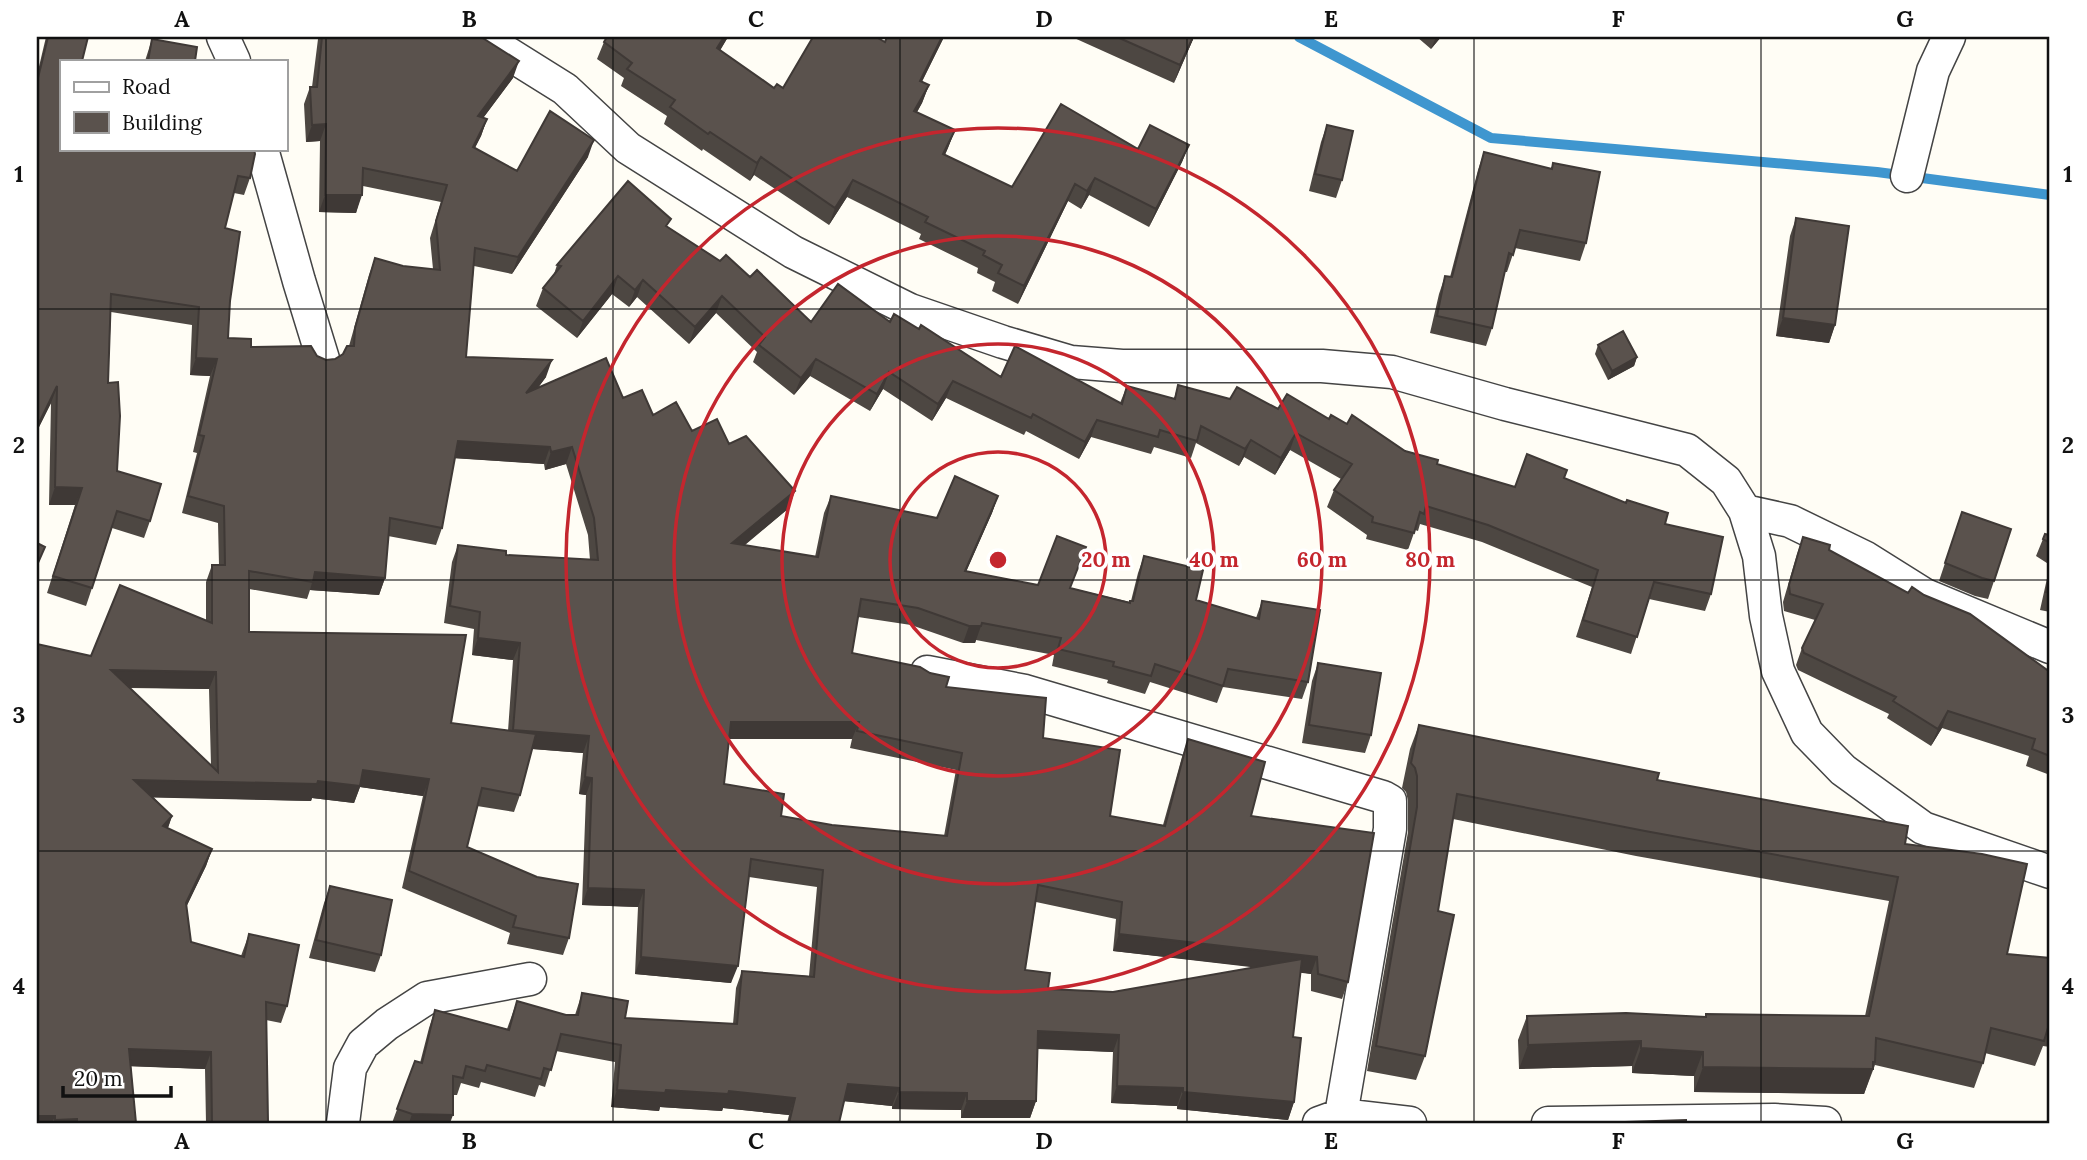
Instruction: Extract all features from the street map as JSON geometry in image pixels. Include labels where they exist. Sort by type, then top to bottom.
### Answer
[{"type":"street","points":[[223,37],[234,60]]},
{"type":"street","points":[[482,37],[565,89],[628,148],[793,253],[910,310],[1003,342],[1071,362],[1122,366],[1322,366],[1392,372],[1687,450],[1726,481],[1745,511],[1759,556],[1766,616],[1779,671],[1807,733],[1843,770],[1923,828],[2050,872]]},
{"type":"street","points":[[1907,176],[1933,71],[1949,37]]},
{"type":"street","points":[[262,150],[323,359]]},
{"type":"street","points":[[1745,511],[1790,521],[1866,558],[1925,595],[2050,647]]},
{"type":"street","points":[[928,672],[1025,691],[1390,801],[1390,829],[1330,1119],[1410,1123]]},
{"type":"street","points":[[343,1123],[350,1068],[363,1044],[387,1024],[427,998],[530,979]]},
{"type":"street","points":[[1548,1123],[1774,1120],[1825,1123]]},
{"type":"building","points":[[48,37],[88,37],[82,60],[60,60],[60,150],[254,150],[250,178],[238,176],[225,228],[240,232],[230,301],[228,338],[251,339],[251,347],[311,346],[317,356],[326,360],[343,354],[347,346],[354,346],[355,328],[375,258],[403,266],[440,270],[436,221],[447,185],[363,168],[362,195],[325,195],[326,124],[312,125],[310,87],[317,87],[322,37],[481,37],[519,61],[478,116],[487,119],[473,147],[517,171],[550,111],[594,140],[518,257],[475,248],[466,357],[552,360],[526,393],[606,358],[623,398],[642,390],[653,415],[676,402],[692,431],[717,419],[729,444],[746,436],[795,491],[732,543],[818,557],[831,496],[937,518],[955,476],[998,496],[965,571],[1038,585],[1057,536],[1086,547],[1070,588],[1130,603],[1133,601],[1144,556],[1203,570],[1196,600],[1259,619],[1262,601],[1320,610],[1308,682],[1228,669],[1223,686],[1155,664],[1151,676],[1113,666],[1114,662],[1058,649],[1061,638],[982,623],[981,626],[969,626],[918,608],[861,599],[852,653],[920,667],[930,673],[949,677],[946,687],[1046,698],[1043,738],[1120,750],[1110,816],[1165,826],[1188,739],[1265,762],[1251,816],[1374,833],[1348,982],[1318,974],[1317,957],[1119,934],[1122,902],[1038,885],[1025,970],[1050,973],[1048,989],[1113,992],[1302,959],[1293,1037],[1301,1038],[1294,1102],[1183,1092],[1183,1088],[1117,1086],[1119,1035],[1038,1031],[1036,1101],[967,1101],[967,1093],[899,1092],[899,1088],[848,1084],[839,1123],[789,1123],[795,1098],[729,1091],[728,1094],[617,1090],[621,1045],[561,1034],[551,1070],[544,1068],[541,1079],[487,1065],[485,1071],[466,1066],[463,1078],[453,1076],[453,1115],[412,1114],[397,1109],[415,1061],[422,1063],[435,1010],[509,1030],[517,1001],[566,1015],[578,1015],[582,993],[628,1001],[625,1018],[737,1024],[742,971],[814,977],[823,870],[751,859],[738,966],[641,957],[644,890],[588,888],[592,778],[585,777],[589,736],[513,730],[520,643],[478,638],[480,612],[450,606],[458,545],[506,551],[506,555],[598,560],[594,518],[572,447],[551,452],[550,447],[458,441],[442,528],[390,518],[385,578],[315,572],[313,582],[249,571],[249,632],[466,635],[451,723],[536,734],[520,795],[482,788],[467,847],[537,877],[578,884],[569,938],[513,927],[516,916],[409,871],[429,779],[363,770],[360,786],[318,781],[317,784],[134,780],[172,816],[163,826],[212,849],[186,903],[191,942],[244,957],[249,934],[299,945],[287,1006],[266,1002],[268,1122],[212,1123],[211,1052],[129,1049],[136,1123],[77,1123],[77,1119],[55,1120],[55,1116],[37,1116],[37,644],[91,656],[120,585],[212,623],[212,565],[225,565],[224,506],[188,496],[204,436],[199,435],[217,359],[196,358],[199,307],[111,294],[108,383],[118,382],[120,416],[117,471],[161,484],[150,521],[117,511],[92,588],[53,576],[82,488],[55,487],[57,386],[37,427],[37,82]],"holes":[[[111,670],[216,672],[218,772]],[[731,722],[859,722],[857,731],[962,753],[947,836],[832,825],[781,816],[784,794],[724,784]]]},
{"type":"building","points":[[607,37],[724,37],[717,48],[774,88],[777,84],[783,88],[813,37],[876,37],[885,42],[887,37],[942,37],[920,81],[929,85],[914,111],[955,130],[943,154],[1012,187],[1061,104],[1138,149],[1150,125],[1189,145],[1156,209],[1095,178],[1087,191],[1075,184],[1024,286],[998,273],[1002,265],[983,255],[985,251],[925,222],[928,217],[853,180],[835,208],[761,157],[757,163],[710,132],[708,134],[670,107],[675,100],[627,69],[632,63],[604,42]]},
{"type":"building","points":[[1117,37],[1193,37],[1180,65]]},
{"type":"building","points":[[152,39],[197,47],[195,60],[148,60]]},
{"type":"building","points":[[1327,125],[1353,131],[1342,180],[1315,174]]},
{"type":"building","points":[[1484,152],[1552,169],[1553,163],[1600,172],[1586,243],[1520,230],[1513,255],[1509,253],[1492,328],[1437,316],[1445,276],[1452,277]]},
{"type":"building","points":[[628,181],[671,219],[666,226],[720,261],[726,255],[750,277],[757,270],[811,322],[838,284],[890,322],[894,314],[919,329],[921,325],[1001,377],[1015,346],[1122,404],[1127,386],[1175,399],[1178,385],[1230,399],[1237,387],[1278,409],[1287,394],[1329,419],[1331,415],[1347,424],[1352,415],[1405,451],[1438,460],[1437,464],[1515,487],[1527,454],[1567,470],[1564,478],[1626,503],[1627,500],[1668,513],[1665,524],[1723,537],[1711,594],[1654,582],[1637,637],[1583,620],[1598,570],[1488,525],[1426,506],[1424,514],[1420,512],[1414,533],[1372,522],[1373,517],[1334,490],[1352,464],[1296,433],[1281,458],[1251,440],[1245,449],[1201,426],[1197,441],[1160,430],[1158,437],[1097,420],[1085,442],[1033,414],[1031,418],[953,381],[938,404],[889,372],[877,394],[816,359],[801,378],[759,345],[765,337],[722,296],[695,327],[643,280],[635,290],[618,276],[583,321],[543,288],[561,266],[557,265]]},
{"type":"building","points":[[1796,218],[1849,226],[1835,325],[1783,318]]},
{"type":"building","points":[[1623,331],[1637,357],[1612,371],[1598,345]]},
{"type":"building","points":[[1962,512],[2011,529],[1994,581],[1945,563]]},
{"type":"building","points":[[2045,534],[2050,535],[2050,543],[2043,539]]},
{"type":"building","points":[[1803,537],[1830,545],[1829,550],[1908,593],[1912,587],[1924,595],[1970,614],[2050,672],[2050,756],[2032,749],[2035,739],[1948,711],[1938,729],[1893,701],[1896,697],[1804,653],[1802,648],[1823,604],[1790,594],[1789,585]]},
{"type":"building","points":[[37,543],[45,547],[37,565]]},
{"type":"building","points":[[2050,574],[2050,593],[2046,592]]},
{"type":"building","points":[[1318,663],[1381,673],[1371,735],[1309,725]]},
{"type":"building","points":[[1419,725],[1659,773],[1657,780],[1908,826],[1905,844],[1982,854],[2027,864],[2007,954],[2050,958],[2050,1021],[2044,1041],[1991,1028],[1983,1063],[1876,1038],[1873,1069],[1703,1067],[1703,1052],[1641,1048],[1641,1041],[1528,1045],[1527,1016],[1626,1013],[1706,1017],[1706,1014],[1869,1016],[1898,877],[1457,794],[1438,911],[1454,915],[1425,1056],[1376,1046],[1417,807],[1417,776],[1411,763]]},
{"type":"building","points":[[330,886],[392,900],[381,955],[316,940]]},
{"type":"building","points":[[1686,1120],[1686,1123],[1594,1123]]},
{"type":"waterway","points":[[1299,37],[1491,138],[1877,172],[2050,195]]}]
